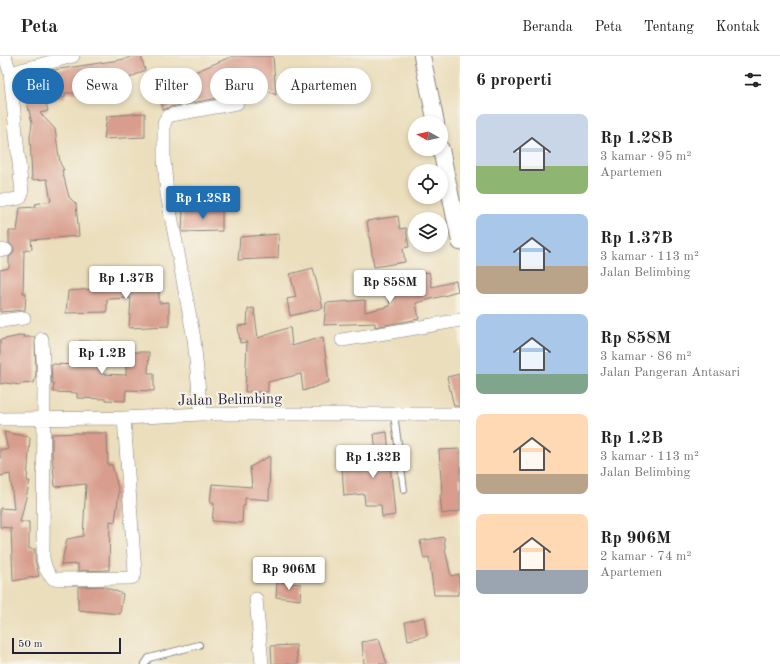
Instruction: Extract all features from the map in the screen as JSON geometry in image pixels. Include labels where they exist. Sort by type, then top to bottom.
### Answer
[{"type":"street","points":[[0,200],[17,199],[20,198],[22,193],[10,73],[5,56]]},
{"type":"street","points":[[10,73],[73,56]]},
{"type":"street","points":[[422,56],[435,116]]},
{"type":"street","points":[[201,414],[194,339],[167,194],[163,130],[167,118],[171,115],[232,104]]},
{"type":"street","points":[[442,156],[460,242]]},
{"type":"street","points":[[0,321],[24,318]]},
{"type":"street","points":[[342,340],[460,320]]},
{"type":"street","points":[[42,339],[44,363],[43,558],[48,575],[54,579],[130,578],[133,577],[135,573],[124,418]]},
{"type":"street","name":"Jalan Belimbing","points":[[0,419],[124,418],[201,414],[460,414]]},
{"type":"street","points":[[256,599],[262,664]]},
{"type":"lane","points":[[394,414],[404,490]]},
{"type":"lane","points":[[144,664],[149,658],[199,645]]},
{"type":"building","points":[[131,56],[141,56],[144,68],[140,68],[140,73],[132,77],[132,68],[72,68],[72,93],[65,93],[64,97],[64,68],[126,59]]},
{"type":"building","points":[[233,56],[273,56],[276,95],[268,91],[268,68],[210,68],[210,100],[202,101],[202,69]]},
{"type":"building","points":[[27,104],[46,104],[48,111],[40,113],[55,129],[60,163],[64,170],[62,170],[69,197],[76,204],[79,236],[31,240],[32,249],[24,251],[23,293],[26,293],[25,310],[0,312],[0,270],[9,268],[9,257],[13,254],[14,250],[13,246],[9,243],[9,231],[17,231],[20,208],[36,207],[35,204],[51,201],[47,179],[32,180],[30,137],[32,123]]},
{"type":"building","points":[[162,104],[186,104],[170,107],[163,110]]},
{"type":"building","points":[[145,113],[145,137],[104,139],[107,116]]},
{"type":"building","points":[[222,207],[222,231],[182,232],[183,210]]},
{"type":"building","points":[[398,216],[400,229],[406,228],[408,241],[408,247],[403,248],[405,262],[374,267],[367,221]]},
{"type":"building","points":[[279,234],[278,258],[238,260],[240,237]]},
{"type":"building","points":[[313,268],[323,308],[290,316],[287,299],[296,297],[290,274]]},
{"type":"building","points":[[429,272],[432,287],[456,281],[458,291],[416,303],[419,319],[375,327],[375,323],[324,325],[326,303],[365,300],[365,312],[390,306],[388,292],[408,287],[406,276]]},
{"type":"building","points":[[159,273],[159,303],[169,302],[169,326],[129,328],[131,298],[107,299],[107,312],[66,313],[68,291],[119,287],[120,276]]},
{"type":"building","points":[[254,308],[258,338],[290,327],[292,346],[323,337],[329,382],[303,391],[301,374],[268,382],[268,392],[245,392],[247,342],[240,343],[238,326],[247,325],[248,309]]},
{"type":"building","points":[[24,335],[23,337],[35,337],[36,375],[34,383],[20,385],[6,383],[0,384],[0,340]]},
{"type":"building","points":[[79,341],[102,342],[101,374],[126,375],[126,352],[149,352],[148,373],[154,373],[154,391],[126,390],[125,401],[77,398],[77,393],[53,392],[54,383],[52,383],[51,364],[79,365]]},
{"type":"building","points":[[460,374],[460,406],[454,406],[447,377]]},
{"type":"building","points":[[4,432],[30,437],[27,481],[30,481],[20,522],[29,522],[29,549],[35,549],[35,560],[39,576],[13,581],[11,528],[0,527],[0,508],[14,509],[10,474],[0,476],[0,449],[8,450]]},
{"type":"building","points":[[387,432],[395,515],[382,517],[381,505],[365,505],[364,494],[344,496],[342,468],[377,463],[374,434]]},
{"type":"building","points":[[107,433],[108,465],[112,465],[119,492],[115,522],[110,521],[109,570],[78,571],[78,564],[61,565],[67,539],[83,536],[86,484],[55,487],[52,434]]},
{"type":"building","points":[[460,449],[460,511],[442,514],[439,450]]},
{"type":"building","points":[[270,456],[269,500],[245,498],[242,523],[212,521],[214,503],[210,503],[212,484],[252,487],[250,467]]},
{"type":"building","points":[[444,537],[451,576],[459,574],[458,595],[434,595],[429,557],[424,559],[420,541]]},
{"type":"building","points":[[277,582],[301,584],[300,600],[276,597]]},
{"type":"building","points":[[102,586],[123,594],[120,614],[78,610],[78,587]]},
{"type":"building","points":[[424,617],[427,636],[408,640],[405,622]]},
{"type":"building","points":[[379,639],[387,664],[364,664],[362,642]]},
{"type":"building","points":[[296,645],[298,664],[272,664],[271,646]]}]
